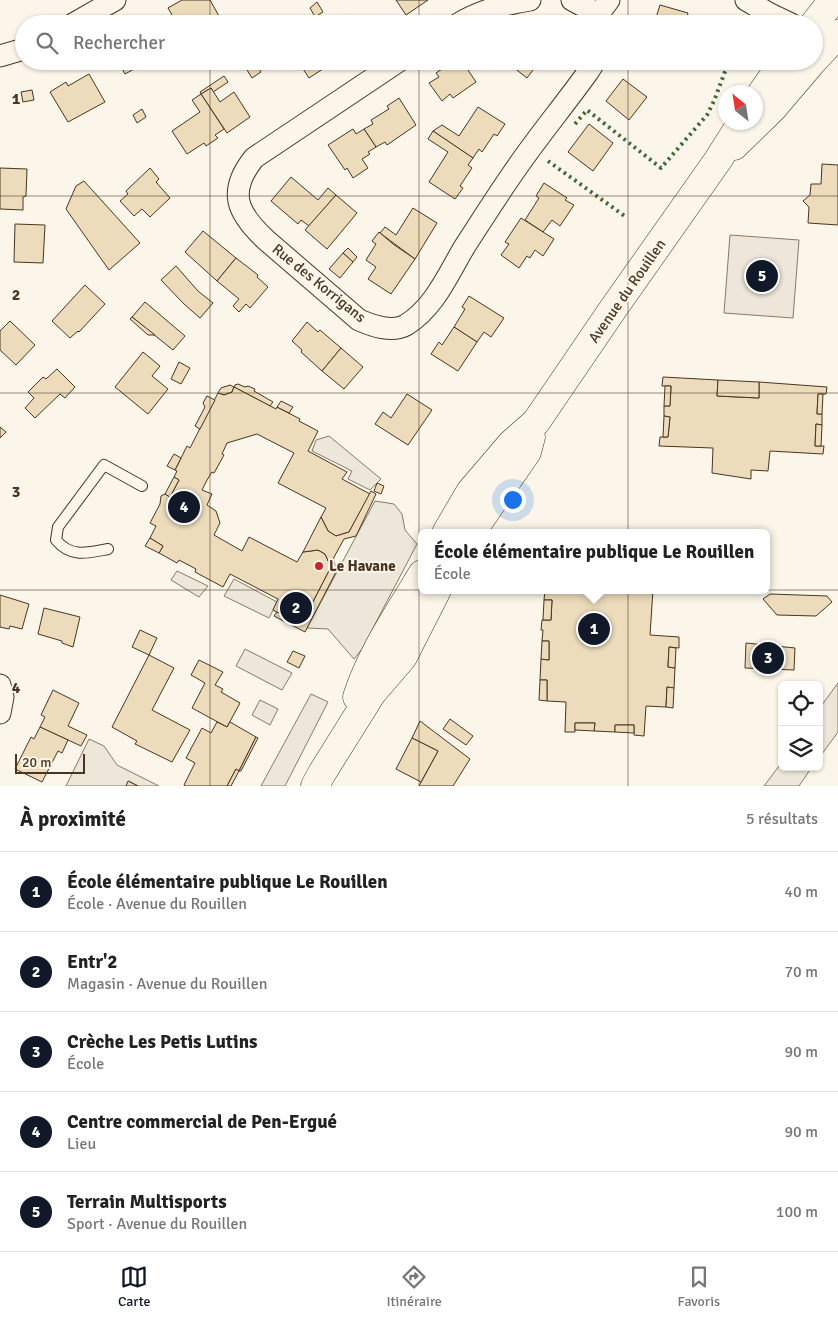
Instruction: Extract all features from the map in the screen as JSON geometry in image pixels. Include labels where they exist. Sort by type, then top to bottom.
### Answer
[{"type":"main road","points":[[821,15],[833,0]]},
{"type":"main road","name":"Avenue du Rouillen","points":[[823,51],[838,34]]},
{"type":"main road","points":[[763,91],[778,70]]},
{"type":"main road","name":"Avenue du Rouillen","points":[[718,160],[773,108],[806,70]]},
{"type":"main road","name":"Avenue du Rouillen","points":[[448,529],[470,492],[511,444],[536,422],[737,130]]},
{"type":"main road","name":"Avenue du Rouillen","points":[[475,529],[527,452],[536,422]]},
{"type":"main road","points":[[344,738],[361,683],[386,635],[418,581]]},
{"type":"main road","points":[[315,786],[379,684],[403,657],[435,594]]},
{"type":"street","points":[[89,15],[116,0]]},
{"type":"street","points":[[474,15],[498,6],[530,0]]},
{"type":"street","points":[[572,0],[589,9],[592,15]]},
{"type":"street","points":[[600,15],[609,0]]},
{"type":"street","points":[[746,0],[773,15]]},
{"type":"street","points":[[0,56],[15,52]]},
{"type":"street","name":"Rue des Korrigans","points":[[386,70],[254,158],[244,170],[239,182],[238,195],[242,214],[266,240],[359,320],[386,328],[405,326],[425,310],[443,286],[465,247],[512,175],[589,70]]},
{"type":"street","points":[[0,686],[3,697],[0,714]]},
{"type":"lane","points":[[108,548],[86,554],[63,548],[56,540],[58,527],[104,465],[142,486]]},
{"type":"shaded area","points":[[730,235],[799,240],[793,318],[724,313]]},
{"type":"shaded area","points":[[329,436],[381,479],[370,490],[348,479],[352,471],[312,451],[316,440]]},
{"type":"shaded area","points":[[375,501],[394,504],[402,514],[405,530],[417,544],[362,649],[354,659],[328,629],[307,628]]},
{"type":"shaded area","points":[[177,571],[208,586],[199,597],[171,580]]},
{"type":"shaded area","points":[[234,579],[277,602],[269,618],[224,596]]},
{"type":"shaded area","points":[[245,649],[292,673],[282,690],[236,666]]},
{"type":"shaded area","points":[[838,683],[838,732],[823,753],[823,726],[823,704]]},
{"type":"shaded area","points":[[311,694],[328,702],[285,786],[261,786]]},
{"type":"shaded area","points":[[260,700],[278,709],[270,725],[252,715]]},
{"type":"shaded area","points":[[89,739],[104,746],[117,765],[159,786],[138,786],[129,781],[126,786],[66,786]]},
{"type":"shaded area","points":[[778,767],[778,771],[809,771],[799,786],[764,786]]},
{"type":"building","points":[[182,0],[210,0],[218,15],[172,15],[168,8]]},
{"type":"building","points":[[396,0],[428,0],[406,15]]},
{"type":"building","points":[[317,2],[323,12],[314,15],[310,8]]},
{"type":"building","points":[[660,5],[688,13],[687,15],[657,15]]},
{"type":"building","points":[[123,70],[132,70],[125,74]]},
{"type":"building","points":[[247,70],[260,70],[261,72],[252,78]]},
{"type":"building","points":[[304,70],[321,70],[309,78]]},
{"type":"building","points":[[440,70],[468,70],[476,82],[453,98],[450,94],[442,101],[429,83],[439,77],[436,73]]},
{"type":"building","points":[[517,70],[533,70],[527,78]]},
{"type":"building","points":[[89,74],[105,102],[68,122],[50,92],[66,82],[68,86]]},
{"type":"building","points":[[224,76],[228,82],[213,92],[211,88],[201,94],[200,92]]},
{"type":"building","points":[[623,79],[647,97],[629,120],[606,101]]},
{"type":"building","points":[[211,88],[220,102],[234,92],[250,117],[227,133],[201,94]]},
{"type":"building","points":[[32,90],[34,100],[23,102],[21,92]]},
{"type":"building","points":[[201,94],[224,129],[215,135],[218,138],[206,146],[204,143],[187,154],[172,131],[200,112],[192,100]]},
{"type":"building","points":[[399,98],[416,125],[387,145],[385,142],[376,147],[364,129],[373,124],[371,120],[389,109],[387,106]]},
{"type":"building","points":[[478,107],[505,124],[497,136],[494,134],[482,152],[479,149],[473,158],[433,131],[442,125],[459,136]]},
{"type":"building","points":[[142,109],[146,117],[137,123],[133,115]]},
{"type":"building","points":[[589,124],[613,143],[593,171],[568,152]]},
{"type":"building","points":[[353,129],[356,134],[364,129],[376,147],[362,159],[368,168],[353,178],[347,168],[345,170],[328,145]]},
{"type":"building","points":[[433,131],[473,158],[468,165],[472,168],[460,186],[463,188],[455,199],[429,182],[448,152],[428,139]]},
{"type":"building","points":[[822,164],[838,165],[838,225],[808,223],[809,207],[803,201],[810,195],[811,184],[821,184]]},
{"type":"building","points":[[0,168],[27,169],[26,196],[23,197],[23,210],[0,209]]},
{"type":"building","points":[[150,168],[159,179],[156,182],[170,198],[150,217],[142,209],[134,216],[120,201],[128,194],[126,191]]},
{"type":"building","points":[[291,177],[318,200],[328,188],[336,195],[309,226],[301,220],[298,224],[271,201]]},
{"type":"building","points":[[84,181],[140,243],[109,270],[66,209],[76,186]]},
{"type":"building","points":[[544,183],[567,198],[565,200],[574,205],[560,226],[552,220],[543,232],[525,220],[539,198],[536,196]]},
{"type":"building","points":[[336,195],[357,213],[327,249],[305,230]]},
{"type":"building","points":[[413,208],[437,223],[415,259],[380,233],[385,227],[396,235]]},
{"type":"building","points":[[521,218],[554,239],[543,256],[535,250],[530,258],[527,256],[519,268],[501,255],[509,244],[505,242]]},
{"type":"building","points":[[15,224],[45,225],[43,263],[14,262]]},
{"type":"building","points":[[203,231],[236,258],[217,281],[185,252]]},
{"type":"building","points":[[379,232],[415,259],[391,294],[368,279],[376,267],[366,260],[376,244],[372,241]]},
{"type":"building","points":[[348,248],[357,257],[353,262],[343,253]]},
{"type":"building","points":[[343,253],[353,262],[340,278],[329,269]]},
{"type":"building","points":[[236,258],[258,275],[257,277],[268,287],[250,308],[246,304],[239,312],[233,306],[239,299],[217,281]]},
{"type":"building","points":[[176,266],[198,291],[213,303],[200,318],[161,280]]},
{"type":"building","points":[[85,285],[105,304],[79,332],[70,338],[52,321]]},
{"type":"building","points":[[469,296],[504,318],[491,337],[484,332],[477,342],[454,327],[465,309],[462,307]]},
{"type":"building","points":[[145,302],[185,336],[173,350],[132,317]]},
{"type":"building","points":[[132,317],[155,335],[148,335],[130,319]]},
{"type":"building","points":[[10,321],[35,345],[16,365],[0,350],[0,331]]},
{"type":"building","points":[[307,322],[318,332],[320,330],[341,348],[322,371],[292,341]]},
{"type":"building","points":[[454,327],[477,342],[458,371],[431,354],[439,342],[442,345]]},
{"type":"building","points":[[341,348],[363,367],[344,389],[322,371]]},
{"type":"building","points":[[143,352],[160,366],[152,376],[168,389],[148,414],[115,387]]},
{"type":"building","points":[[179,362],[190,368],[181,384],[171,379]]},
{"type":"building","points":[[57,369],[75,387],[65,398],[60,394],[35,418],[25,408],[34,398],[28,392],[43,377],[46,379]]},
{"type":"building","points":[[663,377],[718,380],[717,396],[759,398],[759,382],[827,387],[826,394],[818,394],[817,414],[822,414],[822,425],[816,424],[815,446],[824,446],[823,454],[770,451],[768,471],[751,470],[751,479],[712,473],[713,448],[659,446],[660,437],[668,437],[670,417],[664,416],[664,406],[670,406],[671,386],[662,386]]},
{"type":"building","points":[[718,380],[759,382],[759,398],[717,396]]},
{"type":"building","points":[[238,384],[255,389],[254,391],[273,402],[270,406],[234,387]]},
{"type":"building","points":[[230,385],[234,387],[232,392],[224,395],[218,393],[221,388]]},
{"type":"building","points":[[665,386],[671,386],[670,406],[664,406]]},
{"type":"building","points":[[234,387],[300,419],[299,421],[318,431],[308,451],[347,472],[342,479],[370,494],[349,532],[336,536],[328,531],[321,517],[326,508],[278,483],[294,453],[257,434],[227,443],[222,454],[224,455],[214,473],[212,472],[207,480],[202,490],[212,494],[207,505],[216,511],[220,523],[214,535],[242,551],[249,537],[297,562],[303,552],[318,550],[325,554],[331,567],[301,625],[273,610],[278,599],[230,574],[223,587],[195,572],[196,569],[179,560],[177,563],[159,553],[163,546],[150,538],[156,526],[150,523],[160,504],[161,496],[165,494],[170,497],[179,480],[174,477],[177,471],[175,470],[187,446],[190,448],[218,393],[224,395],[232,392]]},
{"type":"building","points":[[407,394],[432,410],[408,445],[375,424],[383,412],[391,418]]},
{"type":"building","points":[[818,394],[823,394],[822,414],[817,414]]},
{"type":"building","points":[[207,396],[215,400],[200,429],[195,426],[205,407],[203,403]]},
{"type":"building","points":[[281,401],[293,407],[289,413],[277,407]]},
{"type":"building","points":[[664,416],[670,417],[668,437],[663,437]]},
{"type":"building","points":[[816,424],[822,425],[821,446],[815,446]]},
{"type":"building","points":[[0,427],[6,432],[0,438]]},
{"type":"building","points":[[174,454],[181,458],[175,470],[167,466]]},
{"type":"building","points":[[174,477],[179,480],[170,497],[165,494]]},
{"type":"building","points":[[377,483],[384,486],[381,494],[374,491]]},
{"type":"building","points":[[371,491],[376,494],[356,536],[344,539],[333,559],[337,570],[305,632],[274,616],[277,612],[301,625],[331,567],[325,554],[318,550],[303,552],[321,517],[328,531],[336,536],[349,532]]},
{"type":"building","points":[[150,538],[163,546],[159,553],[145,546]]},
{"type":"building","points":[[545,594],[653,594],[650,635],[679,637],[679,648],[669,647],[668,667],[675,668],[674,688],[667,687],[666,707],[646,706],[644,736],[634,735],[634,725],[615,725],[615,732],[594,731],[595,723],[575,723],[575,732],[565,732],[566,702],[547,701],[547,680],[540,680],[541,659],[549,660],[549,641],[542,641],[542,620],[551,620],[552,600],[544,600]]},
{"type":"building","points":[[770,594],[827,596],[832,602],[816,616],[777,615],[763,599]]},
{"type":"building","points":[[0,595],[29,604],[22,629],[10,626],[9,629],[0,627]]},
{"type":"building","points":[[544,600],[552,600],[551,620],[543,620]]},
{"type":"building","points":[[44,608],[80,617],[73,647],[62,643],[62,641],[38,634]]},
{"type":"building","points":[[140,630],[157,638],[149,655],[132,647]]},
{"type":"building","points":[[542,641],[549,641],[549,660],[541,659]]},
{"type":"building","points":[[746,643],[795,648],[794,670],[745,668]]},
{"type":"building","points":[[669,647],[676,648],[675,668],[668,667]]},
{"type":"building","points":[[293,651],[305,656],[299,668],[287,662]]},
{"type":"building","points":[[149,655],[174,668],[152,710],[190,730],[172,762],[135,744],[137,741],[112,727]]},
{"type":"building","points":[[199,660],[223,672],[215,685],[223,689],[221,692],[240,703],[227,727],[192,708],[205,683],[191,675]]},
{"type":"building","points":[[540,680],[547,680],[547,701],[539,700]]},
{"type":"building","points":[[667,687],[674,688],[673,708],[666,707]]},
{"type":"building","points":[[53,690],[79,703],[68,726],[87,735],[81,746],[40,727],[45,717],[41,715]]},
{"type":"building","points":[[450,719],[473,736],[466,745],[443,729]]},
{"type":"building","points":[[420,721],[470,759],[453,786],[419,786],[438,751],[412,738]]},
{"type":"building","points":[[217,722],[227,727],[230,722],[256,737],[239,771],[236,769],[227,786],[184,785],[195,763],[186,758],[202,728],[211,733]]},
{"type":"building","points":[[575,723],[595,723],[594,731],[575,730]]},
{"type":"building","points":[[615,725],[634,725],[634,733],[615,732]]},
{"type":"building","points":[[40,727],[68,740],[62,753],[58,751],[42,782],[15,769],[31,737],[34,739]]},
{"type":"building","points":[[256,737],[258,738],[241,771],[239,771]]},
{"type":"building","points":[[412,738],[438,751],[421,782],[396,769]]},
{"type":"building","points":[[236,769],[239,771],[231,786],[227,786]]},
{"type":"building","points":[[128,781],[138,786],[126,786]]},
{"type":"hedge","points":[[575,124],[587,110],[661,168],[707,115],[726,70]]},
{"type":"hedge","points":[[548,161],[626,217]]},
{"type":"place","name":"Terrain Multisports","points":[[762,276]]},
{"type":"place","name":"Centre commercial de Pen-Ergué","points":[[184,507]]},
{"type":"place","name":"Le Havane","points":[[319,566]]},
{"type":"place","name":"Entr'2","points":[[296,608]]},
{"type":"place","name":"École élémentaire publique Le Rouillen","points":[[594,629]]},
{"type":"place","name":"Crèche Les Petis Lutins","points":[[768,658]]}]
